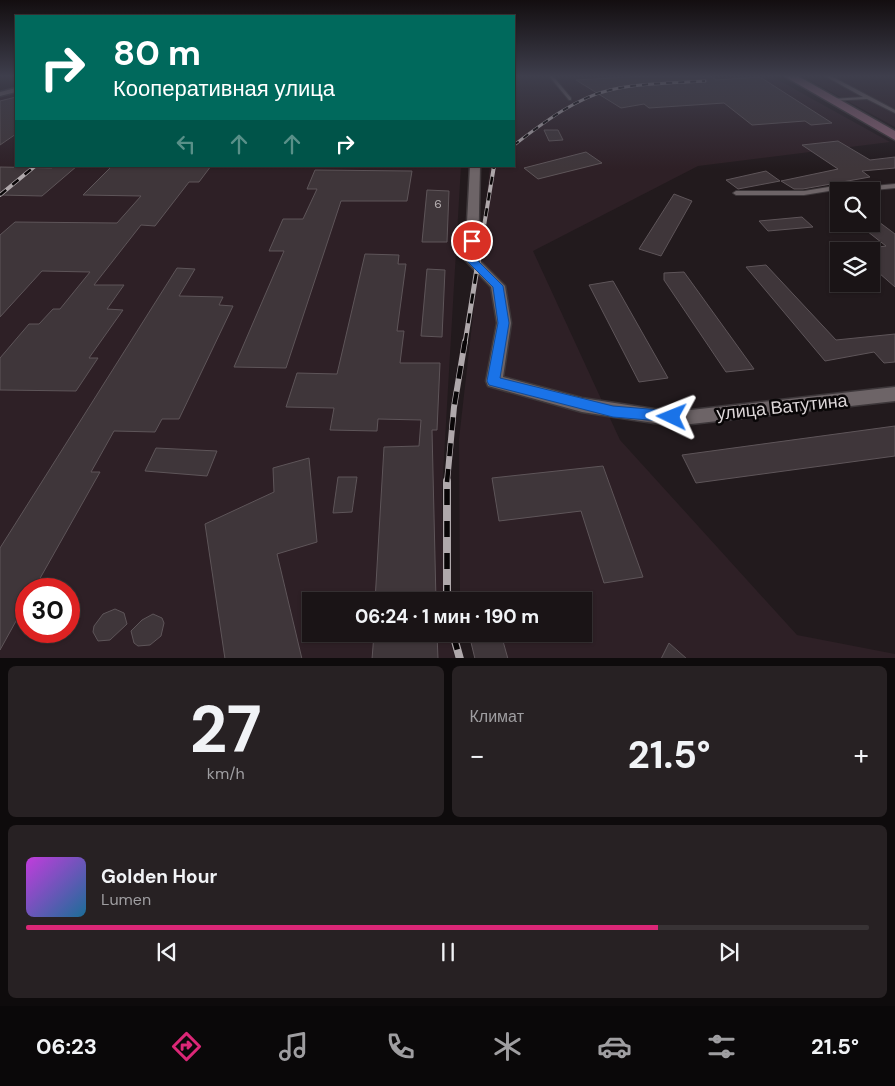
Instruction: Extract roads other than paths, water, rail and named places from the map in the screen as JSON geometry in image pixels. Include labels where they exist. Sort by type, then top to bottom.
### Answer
[{"type":"main road","points":[[843,107],[894,135]]},
{"type":"street","name":"улица Ватутина","points":[[475,167],[471,260],[498,286],[504,323],[494,381],[590,406],[654,416],[691,417],[895,394]]},
{"type":"lane","points":[[880,188],[895,186]]},
{"type":"lane","points":[[736,193],[804,193],[830,189]]},
{"type":"railway","points":[[515,144],[569,107]]},
{"type":"railway","points":[[0,195],[34,167]]},
{"type":"railway","points":[[483,232],[494,167]]},
{"type":"railway","points":[[465,343],[483,231]]},
{"type":"railway","points":[[447,482],[454,407],[465,341]]},
{"type":"railway","points":[[447,482],[447,592]]},
{"type":"railway","points":[[455,642],[460,658]]}]
